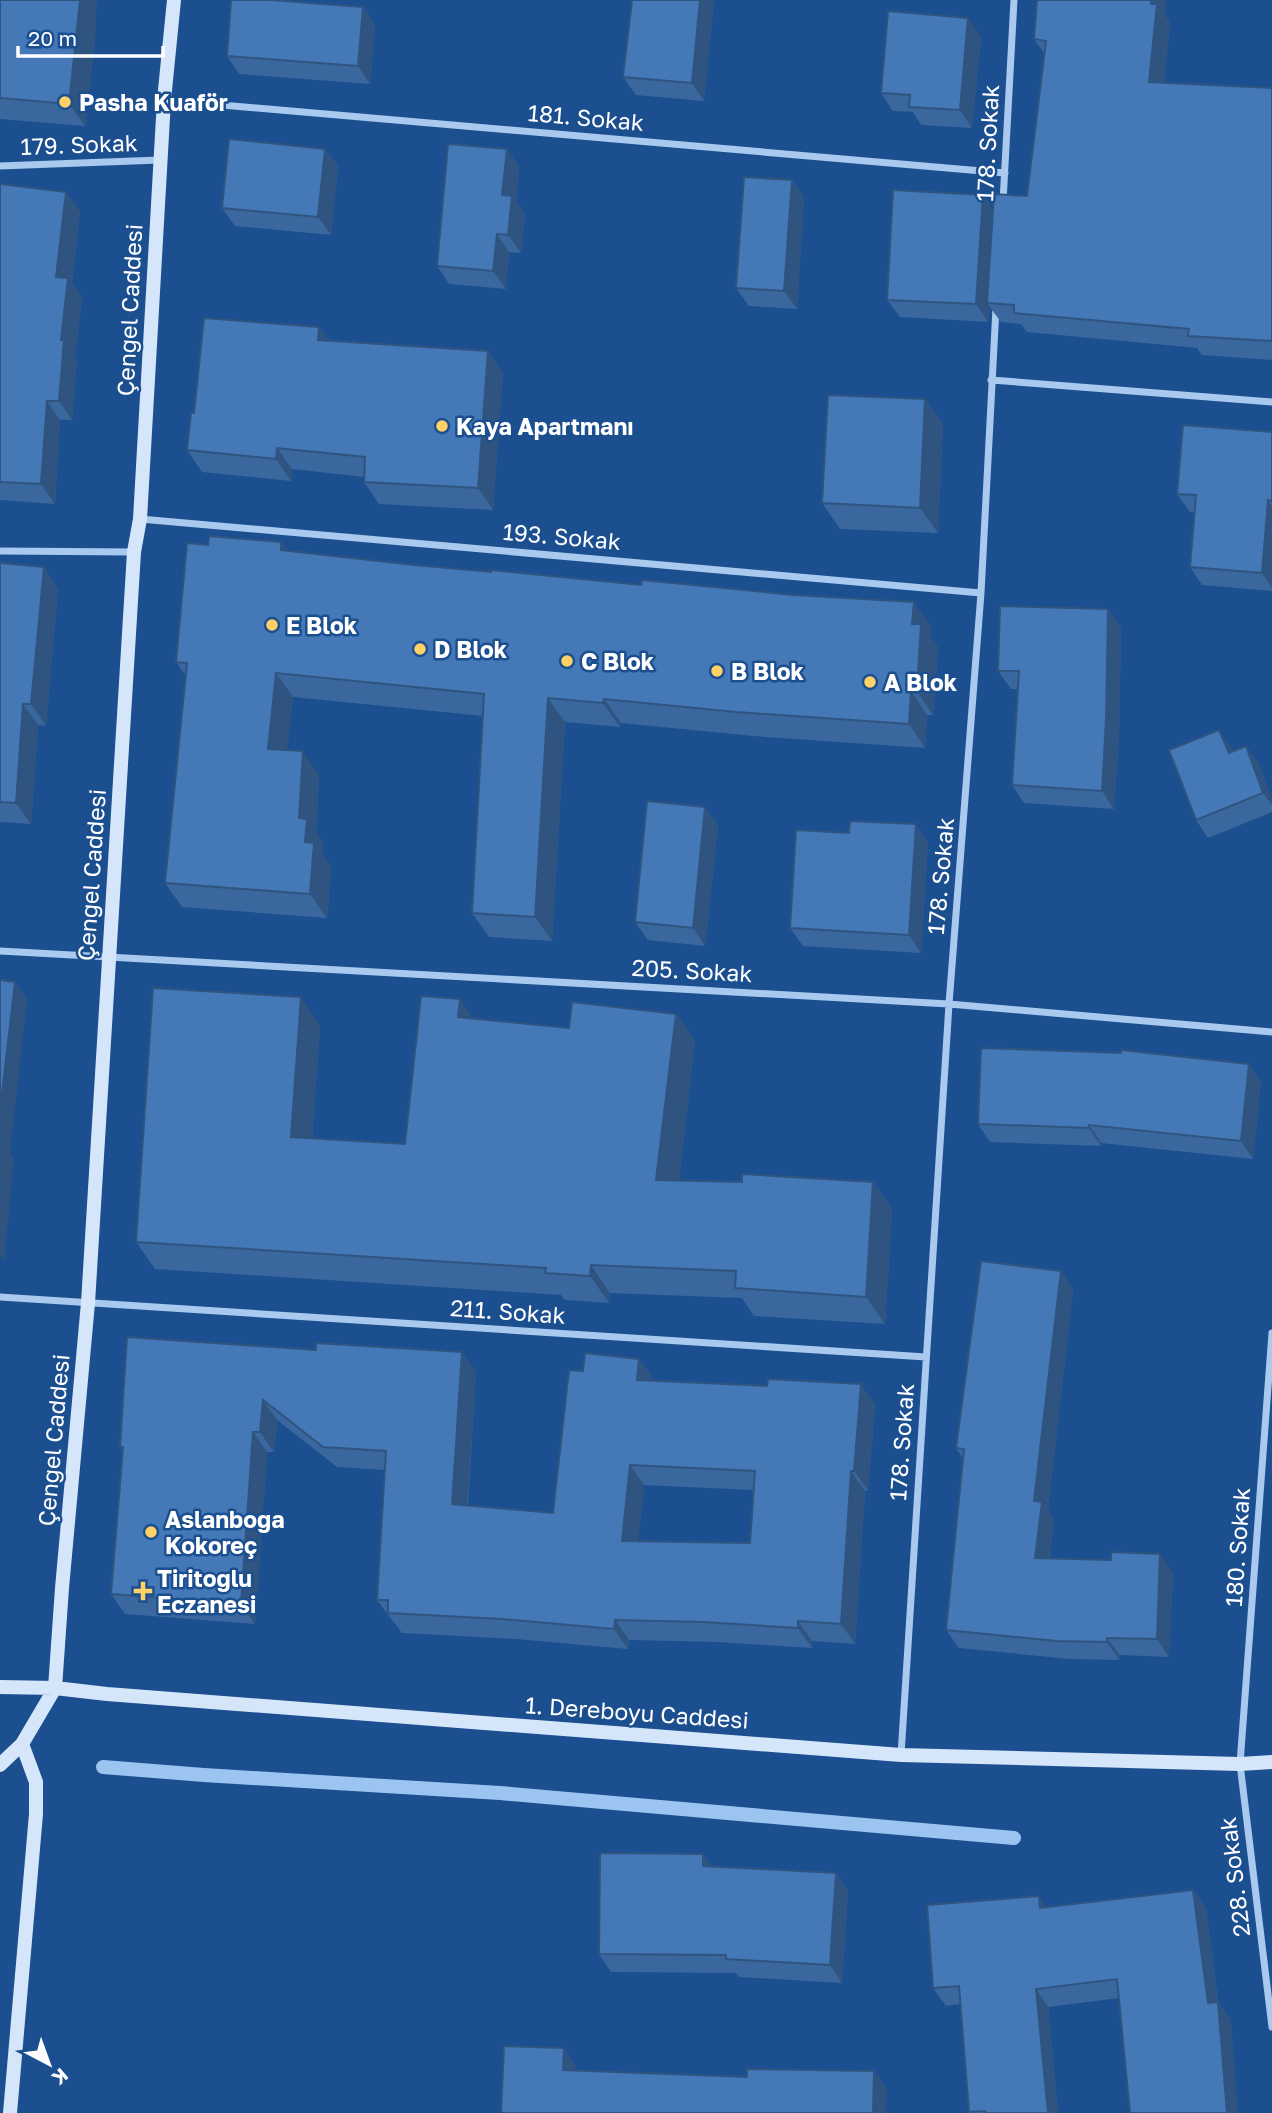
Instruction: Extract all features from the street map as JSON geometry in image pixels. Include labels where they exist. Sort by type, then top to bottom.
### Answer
[{"type":"main road","name":"Çengel Caddesi","points":[[0,1765],[22,1744],[55,1688],[88,1303],[134,552],[140,519],[160,160],[174,0]]},
{"type":"main road","name":"1. Dereboyu Caddesi","points":[[0,1687],[55,1688],[901,1755],[1240,1764],[1272,1762]]},
{"type":"main road","points":[[10,2113],[36,1782],[22,1744]]},
{"type":"street","name":"178. Sokak","points":[[1002,215],[1014,0]]},
{"type":"street","name":"181. Sokak","points":[[164,100],[1005,173]]},
{"type":"street","name":"179. Sokak","points":[[0,166],[160,160]]},
{"type":"street","name":"178. Sokak","points":[[901,1755],[948,1004],[981,593],[997,298]]},
{"type":"street","points":[[991,380],[1272,402]]},
{"type":"street","name":"193. Sokak","points":[[140,519],[981,593]]},
{"type":"street","points":[[0,551],[134,552]]},
{"type":"street","name":"205. Sokak","points":[[0,951],[948,1004],[1272,1032]]},
{"type":"street","name":"211. Sokak","points":[[0,1297],[926,1357]]},
{"type":"street","name":"180. Sokak","points":[[1240,1764],[1272,1333]]},
{"type":"street","name":"228. Sokak","points":[[1240,1764],[1272,2027]]},
{"type":"building","points":[[0,0],[80,0],[69,104],[0,98]]},
{"type":"building","points":[[231,0],[271,0],[363,7],[358,66],[227,56]]},
{"type":"building","points":[[632,0],[700,0],[692,83],[623,77]]},
{"type":"building","points":[[1037,0],[1151,0],[1151,4],[1157,4],[1149,82],[1272,88],[1272,341],[1188,336],[1189,329],[1014,313],[1014,305],[987,303],[994,194],[1027,196],[1046,41],[1034,39]]},
{"type":"building","points":[[888,11],[968,18],[960,110],[909,107],[910,95],[881,93]]},
{"type":"building","points":[[229,139],[325,149],[318,217],[222,208]]},
{"type":"building","points":[[448,144],[507,149],[502,195],[512,196],[508,235],[497,234],[493,271],[437,266]]},
{"type":"building","points":[[744,177],[792,180],[784,291],[736,288]]},
{"type":"building","points":[[0,184],[66,192],[56,277],[68,278],[61,340],[64,340],[59,401],[47,401],[41,484],[0,482]]},
{"type":"building","points":[[893,190],[983,195],[976,304],[887,300]]},
{"type":"building","points":[[204,318],[319,327],[318,340],[488,351],[478,488],[364,482],[365,457],[277,448],[276,459],[187,450],[191,413],[194,413]]},
{"type":"building","points":[[828,395],[925,399],[920,508],[822,503]]},
{"type":"building","points":[[1183,425],[1272,432],[1272,501],[1268,500],[1262,573],[1190,567],[1196,495],[1177,494]]},
{"type":"building","points":[[209,536],[281,542],[281,550],[414,565],[641,585],[642,580],[793,595],[914,602],[912,624],[921,624],[917,691],[911,691],[909,724],[736,712],[604,699],[603,703],[548,698],[535,917],[472,913],[484,694],[276,673],[268,749],[303,751],[299,818],[307,819],[305,842],[314,843],[310,894],[165,883],[187,663],[176,662],[187,543],[208,545]]},
{"type":"building","points":[[0,563],[44,567],[31,704],[23,704],[16,803],[0,802]]},
{"type":"building","points":[[1000,606],[1108,609],[1102,791],[1012,785],[1019,671],[998,671]]},
{"type":"building","points":[[1219,730],[1229,753],[1246,746],[1263,793],[1196,820],[1169,750]]},
{"type":"building","points":[[647,801],[705,807],[693,928],[635,922]]},
{"type":"building","points":[[850,821],[916,824],[909,935],[790,928],[796,830],[849,833]]},
{"type":"building","points":[[0,980],[15,982],[0,1111]]},
{"type":"building","points":[[153,988],[301,997],[291,1137],[405,1144],[421,996],[460,999],[458,1017],[569,1028],[572,1002],[676,1014],[656,1180],[742,1182],[742,1174],[873,1182],[866,1297],[735,1288],[736,1271],[591,1265],[590,1276],[545,1273],[546,1268],[136,1242]]},
{"type":"building","points":[[981,1048],[1121,1053],[1121,1050],[1249,1064],[1241,1141],[1089,1125],[1089,1128],[978,1124]]},
{"type":"building","points":[[981,1261],[1061,1271],[1034,1501],[1042,1502],[1035,1558],[1111,1560],[1111,1552],[1160,1554],[1157,1639],[1057,1641],[946,1630],[964,1449],[956,1448]]},
{"type":"building","points":[[127,1337],[316,1350],[316,1343],[462,1352],[452,1504],[553,1513],[569,1370],[583,1371],[585,1353],[639,1359],[637,1380],[767,1386],[768,1379],[861,1384],[854,1471],[851,1471],[841,1624],[798,1621],[798,1628],[615,1620],[614,1629],[388,1613],[388,1600],[377,1600],[386,1451],[323,1447],[263,1400],[260,1432],[253,1432],[241,1604],[111,1594],[123,1447],[120,1447]],"holes":[[[630,1465],[755,1471],[750,1543],[622,1541]]]},
{"type":"building","points":[[600,1853],[703,1854],[703,1866],[836,1873],[830,1965],[726,1959],[726,1955],[599,1954]]},
{"type":"building","points":[[1193,1890],[1208,2003],[1218,2002],[1227,2113],[1130,2113],[1117,1979],[1036,1989],[1048,2113],[969,2112],[959,1986],[933,1988],[927,1905],[1039,1896],[1040,1908]]},
{"type":"building","points":[[504,2046],[564,2048],[563,2070],[747,2077],[747,2069],[874,2071],[873,2113],[501,2113]]},
{"type":"waterway","points":[[103,1767],[500,1793],[1014,1838]]},
{"type":"place","name":"Pasha Kuaför","points":[[65,102]]},
{"type":"place","name":"Kaya Apartmanı","points":[[442,426]]},
{"type":"place","name":"E Blok","points":[[272,625]]},
{"type":"place","name":"D Blok","points":[[420,649]]},
{"type":"place","name":"C Blok","points":[[567,661]]},
{"type":"place","name":"B Blok","points":[[717,671]]},
{"type":"place","name":"A Blok","points":[[870,682]]},
{"type":"place","name":"Aslanboğa Kokoreç","points":[[151,1532]]},
{"type":"place","name":"Tiritoğlu Eczanesi","points":[[143,1591]]}]
